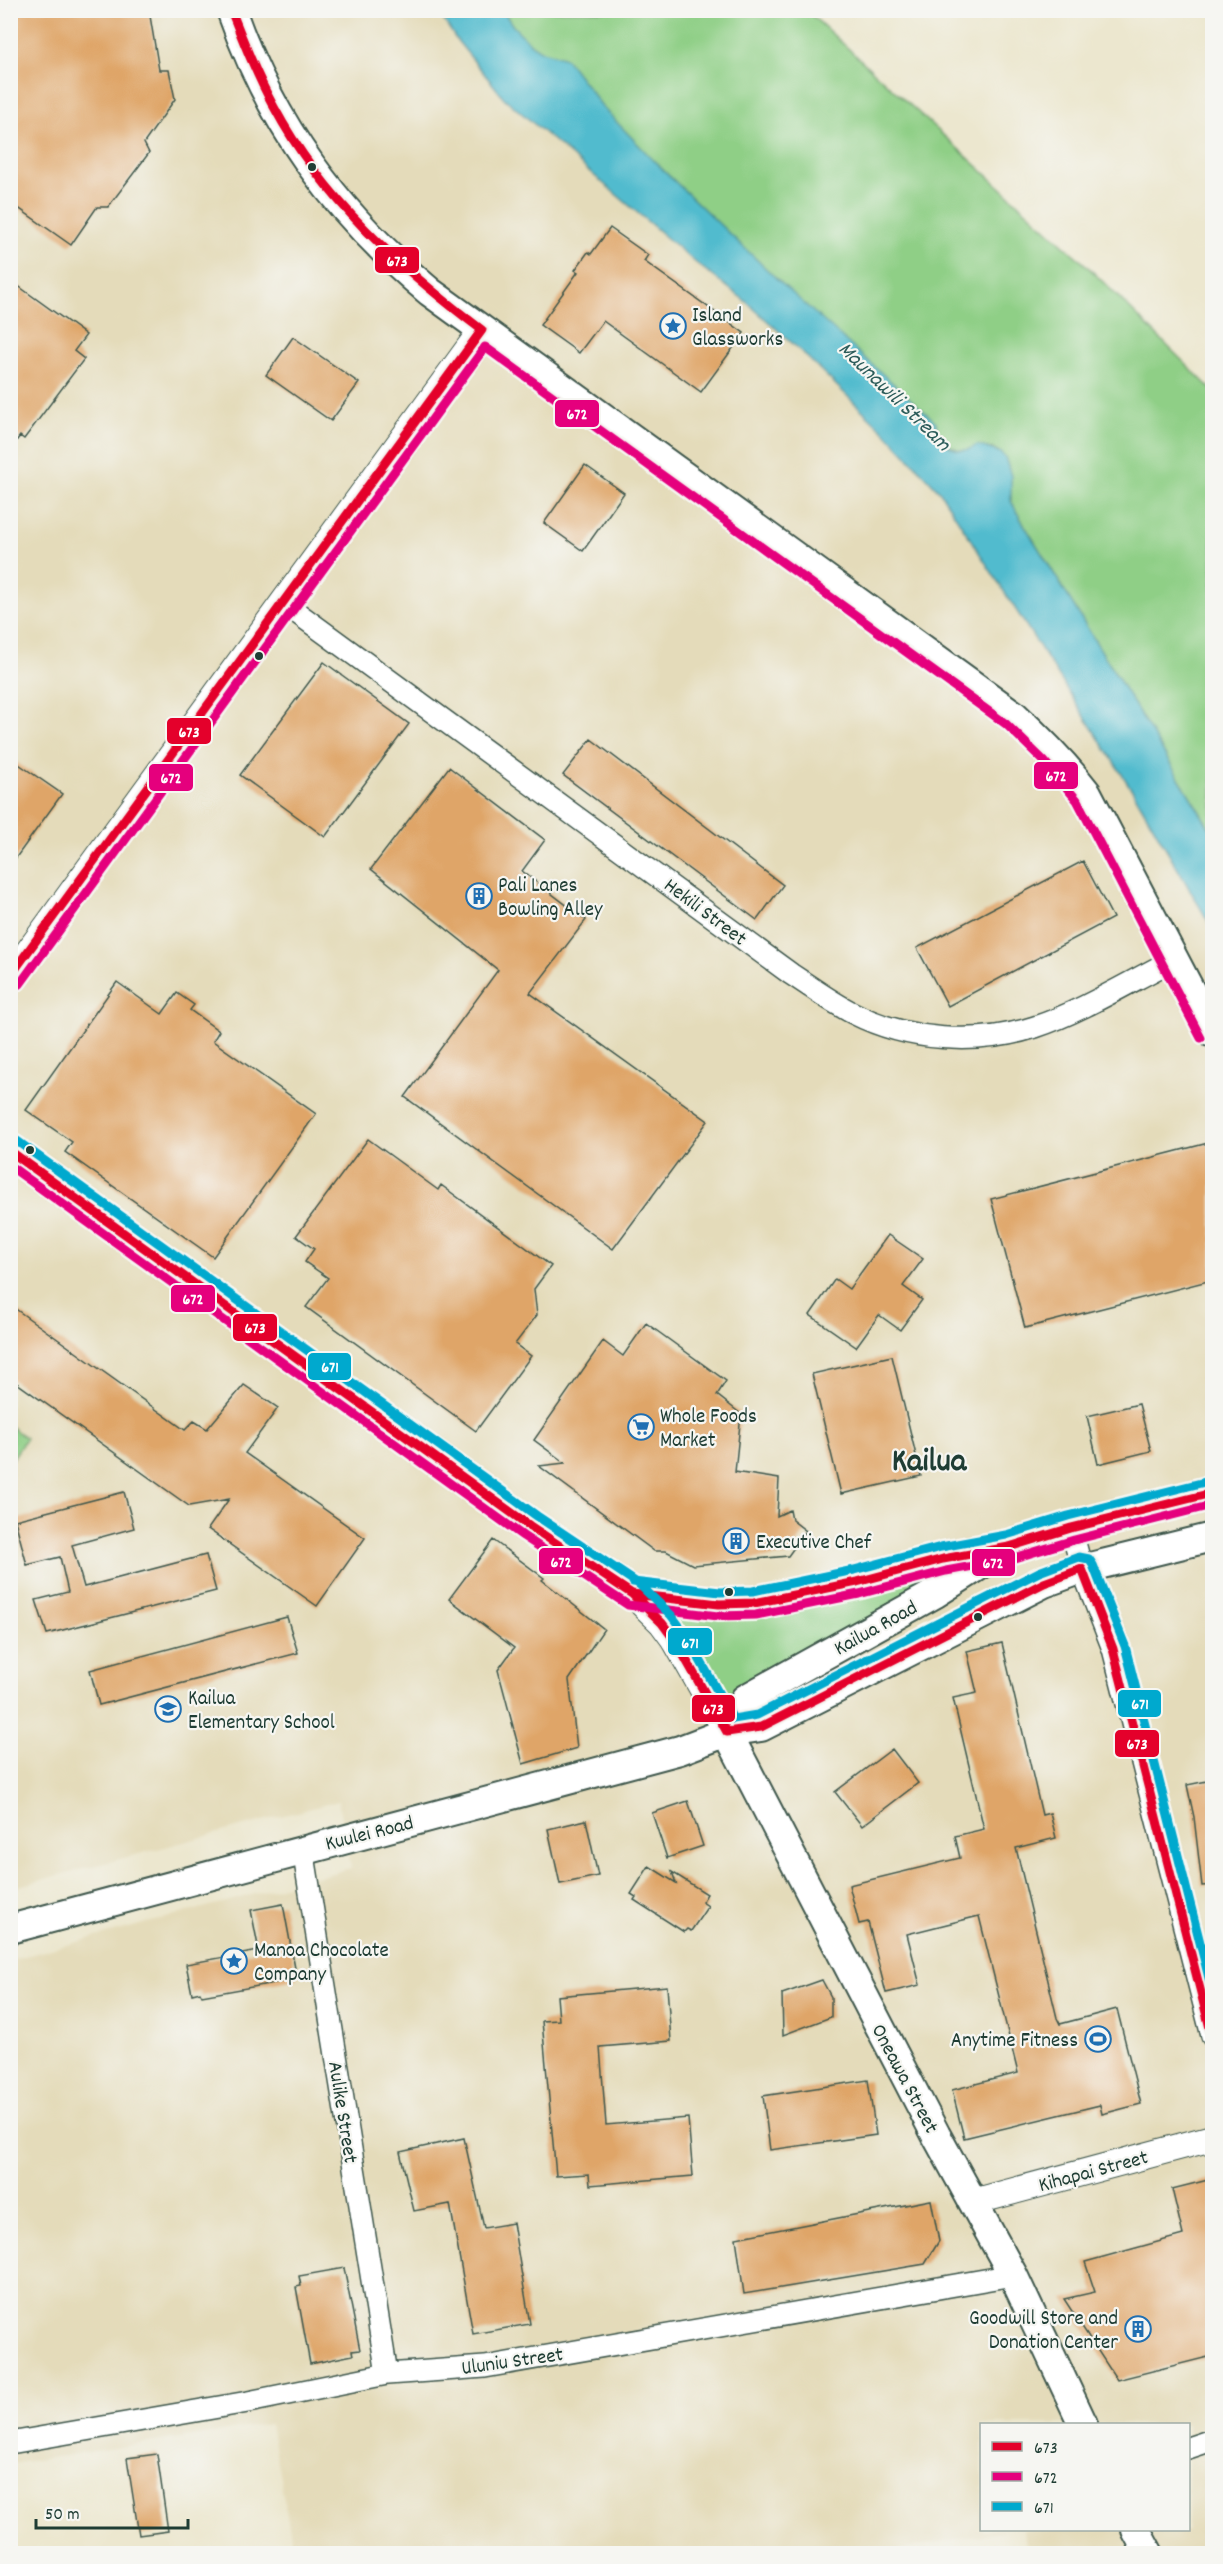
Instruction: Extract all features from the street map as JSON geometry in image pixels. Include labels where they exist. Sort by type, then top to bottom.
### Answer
[{"type":"main road","points":[[231,10],[253,67],[271,102],[319,179],[344,210],[399,266],[429,292],[1014,716],[1042,740],[1087,793],[1212,1032]]},
{"type":"main road","name":"Kailua Road","points":[[726,1732],[745,1699],[936,1593],[1009,1546],[1212,1493]]},
{"type":"main road","name":"Kailua Road","points":[[726,1732],[761,1726],[1044,1583],[1082,1569],[1212,1537]]},
{"type":"main road","points":[[632,1594],[719,1604],[754,1603],[857,1582],[943,1559],[1009,1546]]},
{"type":"main road","name":"Kuulei Road","points":[[10,1929],[680,1750],[726,1732]]},
{"type":"main road","name":"Oneawa Street","points":[[726,1732],[1013,2275],[1083,2423]]},
{"type":"main road","points":[[1137,2531],[1149,2553]]},
{"type":"street","points":[[10,977],[285,604],[482,330]]},
{"type":"street","name":"Hekili Street","points":[[285,604],[791,974],[853,1013],[883,1025],[919,1035],[952,1038],[985,1038],[1015,1033],[1067,1013],[1175,959]]},
{"type":"street","points":[[10,1151],[530,1526],[632,1594],[662,1623],[676,1642],[726,1732]]},
{"type":"street","points":[[1071,1528],[1082,1569],[1113,1648],[1212,2036]]},
{"type":"street","name":"Aulike Street","points":[[303,1849],[387,2374]]},
{"type":"street","name":"Kihapai Street","points":[[973,2202],[1212,2138]]},
{"type":"street","name":"Uluniu Street","points":[[10,2443],[286,2395],[387,2374],[485,2367],[1013,2275]]},
{"type":"street","points":[[1190,2447],[1212,2440]]},
{"type":"shaded area","points":[[11,11],[438,11],[456,39],[504,98],[790,341],[886,433],[940,492],[1134,793],[1212,928],[1212,2553],[1027,2553],[1024,2531],[1190,2531],[1190,2423],[980,2423],[980,2531],[1004,2531],[877,2554],[294,2553],[270,2424],[11,2464],[11,1960],[351,1868],[338,1801],[11,1888]]},
{"type":"green space","points":[[503,11],[807,11],[1088,267],[1212,390],[1212,832],[1016,512],[1011,501],[1010,474],[1005,459],[999,451],[991,448],[956,449],[946,443],[640,148],[593,97],[567,60],[532,45],[515,29]]},
{"type":"green space","points":[[11,1427],[26,1438],[11,1461]]},
{"type":"green space","points":[[1009,1547],[748,1697],[727,1732],[650,1610],[719,1604]]},
{"type":"water","name":"Maunawili Stream","points":[[438,11],[503,11],[513,26],[531,44],[542,51],[567,60],[604,109],[665,172],[779,281],[936,422],[937,430],[944,442],[950,447],[963,450],[977,445],[999,452],[1005,457],[1011,476],[1011,501],[1020,518],[1212,832],[1212,928],[1134,793],[940,492],[886,433],[790,341],[504,98],[456,39]]},
{"type":"building","points":[[10,10],[149,10],[159,70],[169,70],[175,99],[144,143],[149,153],[108,207],[97,207],[71,245],[10,202]]},
{"type":"building","points":[[610,228],[648,255],[644,261],[744,333],[701,392],[603,321],[579,353],[540,325],[578,272],[575,270],[588,252],[591,254]]},
{"type":"building","points":[[10,280],[86,335],[74,351],[84,359],[24,439],[20,436],[10,449]]},
{"type":"building","points":[[293,337],[359,383],[331,421],[266,375]]},
{"type":"building","points":[[585,465],[624,493],[583,551],[544,523]]},
{"type":"building","points":[[324,662],[409,724],[325,837],[240,775]]},
{"type":"building","points":[[591,739],[783,885],[757,920],[563,775]]},
{"type":"building","points":[[10,758],[62,794],[10,866]]},
{"type":"building","points":[[449,767],[545,840],[522,871],[586,920],[530,993],[708,1121],[613,1249],[405,1097],[498,970],[371,869]]},
{"type":"building","points":[[1083,861],[1113,918],[948,1006],[917,948]]},
{"type":"building","points":[[117,982],[162,1014],[177,993],[194,1005],[190,1010],[219,1031],[213,1041],[316,1114],[213,1257],[65,1152],[72,1142],[26,1110]]},
{"type":"building","points":[[368,1139],[438,1190],[441,1185],[551,1266],[534,1289],[537,1315],[515,1344],[531,1356],[476,1431],[306,1307],[328,1278],[305,1262],[314,1249],[296,1236]]},
{"type":"building","points":[[1212,1142],[1212,1280],[1025,1328],[991,1199]]},
{"type":"building","points":[[888,1235],[923,1259],[903,1286],[922,1300],[900,1330],[879,1315],[856,1347],[810,1315],[835,1279],[849,1289]]},
{"type":"building","points":[[10,1305],[185,1430],[194,1421],[207,1429],[244,1385],[278,1408],[245,1453],[365,1538],[317,1606],[208,1529],[229,1499],[189,1506],[10,1378]]},
{"type":"building","name":"Whole Foods Market","points":[[646,1323],[726,1381],[717,1395],[741,1414],[735,1472],[779,1479],[777,1516],[790,1510],[792,1520],[806,1531],[788,1556],[693,1565],[666,1551],[654,1551],[539,1466],[565,1463],[534,1440],[603,1341],[623,1356]]},
{"type":"building","points":[[892,1356],[921,1476],[841,1494],[812,1374]]},
{"type":"building","points":[[1139,1404],[1151,1451],[1098,1464],[1087,1416]]},
{"type":"building","points":[[124,1492],[134,1528],[72,1545],[84,1587],[206,1555],[216,1591],[47,1634],[36,1600],[68,1592],[60,1557],[27,1565],[15,1520]]},
{"type":"building","points":[[493,1540],[544,1578],[542,1580],[604,1629],[569,1680],[577,1748],[523,1764],[498,1670],[514,1648],[449,1599]]},
{"type":"building","points":[[287,1617],[298,1653],[99,1705],[90,1670]]},
{"type":"building","points":[[1002,1643],[1042,1815],[1050,1813],[1056,1838],[1016,1848],[1057,2018],[1060,2024],[1117,2009],[1141,2104],[1102,2114],[1100,2105],[964,2138],[952,2090],[1018,2073],[979,1916],[907,1934],[920,1985],[886,1993],[868,1922],[859,1924],[849,1885],[960,1858],[955,1836],[984,1829],[953,1698],[977,1693],[967,1651]]},
{"type":"building","points":[[892,1749],[918,1783],[862,1826],[835,1792]]},
{"type":"building","points":[[1212,1780],[1212,1885],[1202,1886],[1194,1817],[1187,1785]]},
{"type":"building","points":[[688,1801],[703,1846],[667,1858],[652,1813]]},
{"type":"building","points":[[586,1820],[598,1876],[560,1884],[548,1829]]},
{"type":"building","points":[[649,1866],[676,1883],[672,1872],[707,1894],[702,1902],[708,1906],[691,1931],[687,1929],[684,1932],[634,1900],[636,1897],[631,1894]]},
{"type":"building","points":[[283,1904],[297,1979],[202,1996],[200,1992],[192,1994],[186,1964],[259,1951],[251,1910]]},
{"type":"building","points":[[822,1980],[831,1997],[831,2017],[783,2035],[782,1994]]},
{"type":"building","points":[[667,1986],[671,2041],[600,2047],[606,2125],[688,2118],[693,2176],[590,2185],[589,2174],[556,2176],[542,2021],[559,2020],[557,1996]]},
{"type":"building","points":[[868,2080],[876,2135],[770,2150],[763,2096]]},
{"type":"building","points":[[464,2138],[484,2228],[513,2223],[530,2324],[473,2334],[450,2204],[414,2211],[400,2152]]},
{"type":"building","name":"Goodwill Store and Donation Center","points":[[1212,2179],[1212,2356],[1117,2380],[1064,2299],[1095,2292],[1085,2262],[1183,2235],[1172,2189]]},
{"type":"building","points":[[931,2200],[939,2241],[925,2264],[744,2294],[736,2238]]},
{"type":"building","points":[[344,2268],[360,2350],[352,2351],[353,2355],[310,2364],[296,2287],[301,2286],[299,2276]]},
{"type":"building","points":[[157,2454],[168,2531],[139,2535],[127,2458]]},
{"type":"transit line","name":"673","points":[[10,976],[482,330],[393,256],[340,202],[316,172],[268,95],[231,10]]},
{"type":"transit line","name":"672","points":[[20,984],[485,347],[1006,724],[1044,761],[1077,800],[1201,1038]]},
{"type":"transit line","name":"671","points":[[17,1141],[537,1516],[640,1585],[671,1615],[686,1635],[733,1719],[757,1715],[1039,1572],[1079,1557],[1089,1559],[1125,1646],[1212,1990]]},
{"type":"transit line","name":"673","points":[[10,1151],[530,1526],[632,1594],[662,1623],[676,1642],[727,1732],[761,1727],[1044,1583],[1082,1569],[1113,1649],[1212,2036]]},
{"type":"transit line","name":"672","points":[[10,1166],[523,1536],[628,1605],[718,1616],[756,1615],[859,1594],[946,1571],[1011,1559],[1074,1540],[1212,1505]]},
{"type":"transit line","name":"671","points":[[633,1582],[720,1592],[753,1591],[854,1570],[941,1547],[1006,1535],[1068,1516],[1209,1481]]},
{"type":"transit line","name":"673","points":[[632,1594],[719,1604],[754,1603],[857,1582],[943,1559],[1009,1547],[1071,1528],[1212,1493]]},
{"type":"place","name":"Island Glassworks","points":[[673,326]]},
{"type":"place","name":"Pali Lanes Bowling Alley","points":[[479,896]]},
{"type":"place","name":"Whole Foods Market","points":[[641,1427]]},
{"type":"place","name":"Executive Chef","points":[[736,1541]]},
{"type":"place","name":"Kailua Elementary School","points":[[168,1709]]},
{"type":"place","name":"Manoa Chocolate Company","points":[[234,1961]]},
{"type":"place","name":"Anytime Fitness","points":[[1098,2039]]},
{"type":"place","name":"Goodwill Store and Donation Center","points":[[1138,2329]]},
{"type":"district","name":"Kailua","points":[[929,1458]]}]
